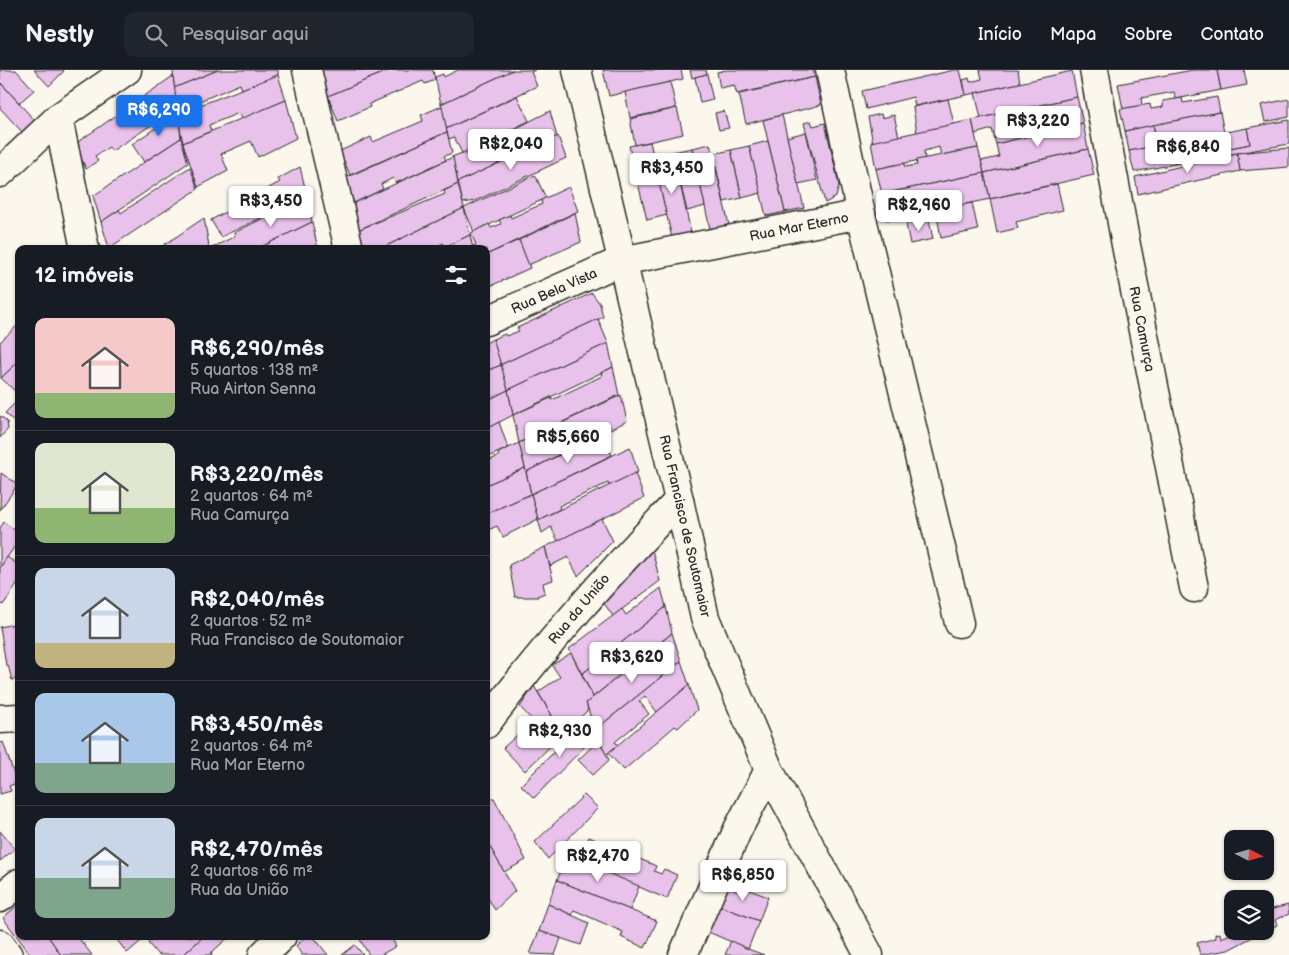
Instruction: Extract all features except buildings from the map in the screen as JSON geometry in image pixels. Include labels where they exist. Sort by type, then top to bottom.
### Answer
[{"type":"street","points":[[0,174],[58,118],[127,70]]},
{"type":"street","points":[[307,70],[348,245]]},
{"type":"street","name":"Rua Francisco de Soutomaior","points":[[577,70],[679,500],[704,618],[769,770],[859,949]]},
{"type":"street","name":"Rua Mar Eterno","points":[[621,261],[861,214],[830,70]]},
{"type":"street","name":"Rua Camurça","points":[[1094,70],[1126,245],[1194,588]]},
{"type":"street","points":[[58,118],[84,245]]},
{"type":"street","points":[[861,214],[959,623]]},
{"type":"street","name":"Rua Bela Vista","points":[[490,319],[621,261]]},
{"type":"street","name":"Rua da União","points":[[490,719],[604,579],[679,500]]},
{"type":"street","points":[[0,719],[15,718]]},
{"type":"street","points":[[683,955],[738,829],[769,770]]},
{"type":"street","points":[[0,898],[15,887]]},
{"type":"street","points":[[263,955],[278,940]]},
{"type":"street","points":[[0,944],[8,955]]}]
